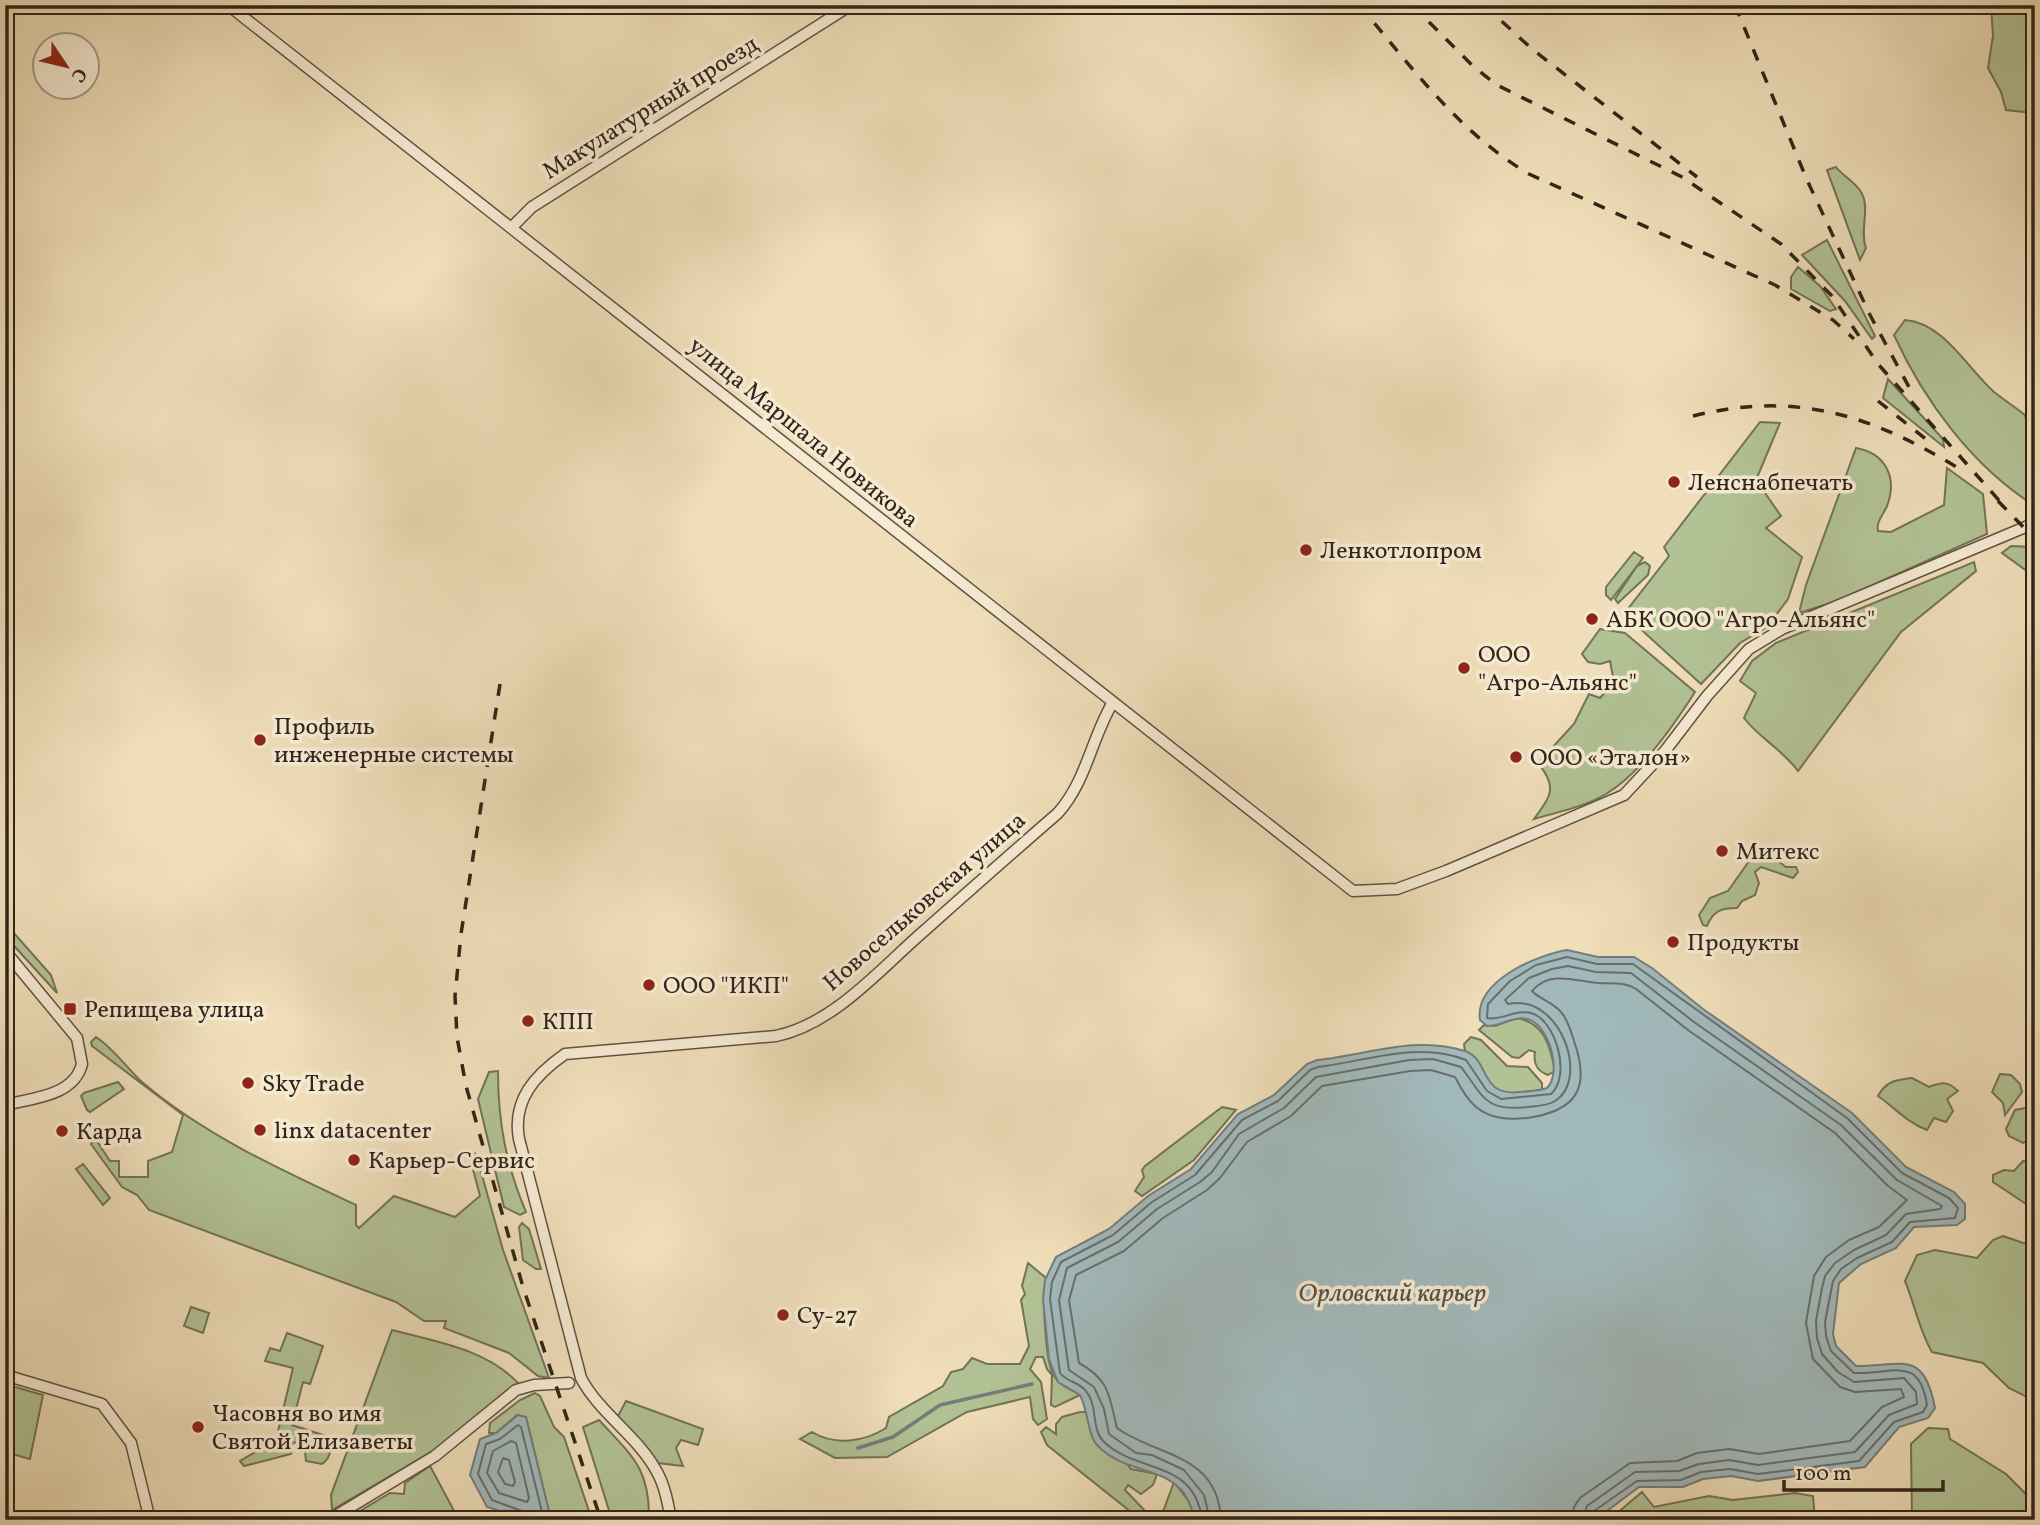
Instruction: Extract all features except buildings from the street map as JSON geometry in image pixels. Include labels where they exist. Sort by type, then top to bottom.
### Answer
[{"type":"street","name":"улица Маршала Новикова","points":[[228,5],[1353,891],[1397,888],[1446,872],[1624,795],[1665,751],[1749,649],[1782,629],[2035,523]]},
{"type":"street","name":"Макулатурный проезд","points":[[512,227],[532,207],[851,5]]},
{"type":"street","name":"Новосельковская улица","points":[[671,1520],[655,1468],[593,1400],[581,1378],[519,1139],[517,1113],[520,1101],[538,1075],[565,1054],[776,1035],[799,1030],[817,1020],[872,976],[1058,813],[1072,797],[1083,776],[1113,702]]},
{"type":"street","points":[[5,951],[77,1038],[82,1064],[71,1084],[53,1094],[5,1105]]},
{"type":"street","points":[[5,1375],[102,1404],[131,1443],[150,1520]]},
{"type":"street","points":[[330,1520],[435,1457],[516,1390],[534,1385],[569,1383]]},
{"type":"green space","points":[[1991,5],[2028,5],[2035,15],[2035,113],[2006,110],[2001,92],[1988,68],[1993,36]]},
{"type":"green space","points":[[1836,167],[1858,188],[1864,198],[1866,248],[1860,260],[1827,170]]},
{"type":"green space","points":[[1827,240],[1875,336],[1872,339],[1845,301],[1802,255]]},
{"type":"green space","points":[[1798,267],[1820,286],[1836,309],[1830,311],[1791,289],[1791,277]]},
{"type":"green space","points":[[1905,320],[1932,329],[1954,348],[1994,392],[2025,415],[2035,455],[2035,506],[1991,472],[1952,431],[1935,408],[1894,335]]},
{"type":"green space","points":[[1888,379],[1943,439],[1944,447],[1883,398]]},
{"type":"green space","points":[[1760,422],[1780,423],[1756,480],[1781,516],[1766,528],[1802,557],[1788,599],[1767,627],[1740,643],[1701,684],[1624,614],[1669,556],[1664,547]]},
{"type":"green space","points":[[1856,448],[1875,455],[1890,476],[1890,495],[1878,531],[1891,532],[1944,505],[1947,468],[1983,494],[1987,534],[1837,601],[1799,613],[1806,585]]},
{"type":"green space","points":[[2011,546],[2035,547],[2035,577],[2002,553]]},
{"type":"green space","points":[[1634,552],[1643,558],[1611,600],[1606,595],[1606,587]]},
{"type":"green space","points":[[1645,562],[1650,566],[1648,575],[1618,603],[1615,599],[1637,566]]},
{"type":"green space","points":[[1974,562],[1976,571],[1901,632],[1798,771],[1744,718],[1756,693],[1740,681],[1752,661],[1776,643]]},
{"type":"green space","points":[[1600,629],[1625,633],[1695,692],[1644,762],[1619,785],[1589,802],[1534,819],[1545,804],[1550,791],[1548,779],[1538,763],[1574,724],[1589,694],[1600,698],[1614,682],[1610,661],[1600,664],[1588,662],[1582,654]]},
{"type":"green space","points":[[1759,847],[1786,867],[1796,867],[1798,872],[1793,878],[1761,867],[1755,872],[1759,883],[1755,895],[1742,901],[1737,908],[1718,911],[1707,926],[1703,925],[1699,915],[1710,898],[1728,891]]},
{"type":"green space","points":[[5,923],[51,975],[57,993],[5,936]]},
{"type":"green space","points":[[1516,1018],[1533,1024],[1544,1036],[1555,1071],[1548,1075],[1541,1071],[1535,1063],[1535,1052],[1529,1050],[1519,1058],[1512,1057],[1479,1030],[1484,1025],[1495,1026]]},
{"type":"green space","points":[[96,1037],[142,1082],[191,1119],[245,1151],[356,1205],[356,1225],[359,1228],[394,1196],[455,1217],[480,1196],[470,1158],[473,1153],[476,1154],[503,1250],[549,1378],[538,1376],[509,1353],[444,1328],[446,1321],[424,1321],[396,1302],[149,1210],[137,1195],[122,1187],[91,1144],[95,1138],[110,1161],[119,1161],[119,1177],[148,1177],[148,1161],[172,1152],[183,1115],[92,1046],[91,1042]]},
{"type":"green space","points":[[1471,1037],[1481,1040],[1507,1066],[1528,1067],[1542,1083],[1542,1090],[1508,1093],[1494,1087],[1476,1061],[1465,1051],[1464,1044]]},
{"type":"green space","points":[[498,1071],[504,1143],[526,1212],[520,1215],[504,1207],[478,1099],[489,1072]]},
{"type":"green space","points":[[2000,1074],[2011,1075],[2020,1084],[2022,1092],[2005,1115],[2003,1103],[1992,1092]]},
{"type":"green space","points":[[1912,1078],[1929,1087],[1945,1083],[1958,1091],[1947,1099],[1953,1111],[1946,1122],[1934,1118],[1927,1130],[1878,1096],[1884,1087],[1892,1082]]},
{"type":"green space","points":[[118,1082],[124,1089],[90,1112],[87,1110],[81,1096],[84,1093]]},
{"type":"green space","points":[[2035,1106],[2035,1137],[2023,1143],[2009,1136],[2006,1129],[2015,1110]]},
{"type":"green space","points":[[1222,1107],[1236,1110],[1194,1160],[1142,1196],[1135,1191],[1144,1177],[1142,1170],[1145,1166]]},
{"type":"green space","points":[[2023,1161],[2035,1162],[2035,1204],[2029,1206],[1993,1182],[1993,1175],[2004,1170],[2014,1171]]},
{"type":"green space","points":[[83,1164],[110,1198],[103,1205],[76,1169]]},
{"type":"green space","points":[[522,1223],[529,1229],[541,1269],[536,1269],[523,1260],[519,1227]]},
{"type":"green space","points":[[2003,1236],[2035,1247],[2035,1401],[2009,1388],[1983,1363],[1932,1352],[1905,1281],[1917,1255],[1935,1250],[1977,1258],[1993,1240]]},
{"type":"green space","points":[[1028,1263],[1046,1278],[1045,1328],[1048,1357],[1054,1376],[1080,1395],[1055,1407],[1051,1405],[1052,1375],[1043,1357],[1036,1357],[1030,1369],[1041,1382],[1047,1419],[1038,1425],[1033,1419],[1030,1397],[967,1412],[887,1457],[835,1458],[800,1439],[812,1432],[840,1441],[877,1433],[886,1428],[889,1417],[943,1386],[951,1372],[963,1369],[972,1358],[987,1364],[1020,1364],[1029,1346],[1021,1300],[1025,1294],[1022,1286]]},
{"type":"green space","points":[[191,1307],[209,1313],[203,1333],[184,1326]]},
{"type":"green space","points":[[392,1330],[476,1354],[505,1371],[518,1383],[436,1449],[332,1510],[331,1495]]},
{"type":"green space","points":[[287,1333],[323,1346],[310,1384],[303,1382],[292,1425],[326,1436],[332,1441],[330,1454],[322,1464],[306,1461],[304,1441],[292,1443],[291,1454],[244,1466],[240,1461],[276,1440],[293,1368],[265,1361],[270,1348],[280,1351]]},
{"type":"green space","points":[[5,1384],[43,1395],[30,1459],[5,1452]]},
{"type":"green space","points":[[535,1393],[540,1396],[554,1427],[564,1437],[592,1520],[551,1520],[526,1417],[517,1415],[496,1433],[489,1433],[490,1423],[520,1400]]},
{"type":"green space","points":[[626,1401],[703,1429],[698,1445],[681,1440],[676,1448],[683,1466],[658,1463],[618,1416]]},
{"type":"green space","points":[[1088,1412],[1131,1469],[1157,1474],[1153,1485],[1141,1494],[1128,1485],[1125,1490],[1148,1514],[1149,1520],[1141,1520],[1047,1445],[1041,1432],[1046,1427],[1056,1434],[1056,1424],[1062,1417]]},
{"type":"green space","points":[[599,1420],[637,1464],[646,1488],[649,1520],[612,1520],[583,1427]]},
{"type":"green space","points":[[1928,1428],[1948,1429],[1950,1439],[2006,1474],[2035,1503],[2035,1520],[1912,1520],[1911,1444]]},
{"type":"green space","points":[[430,1466],[459,1520],[345,1520],[390,1493],[404,1494],[405,1483]]},
{"type":"green space","points":[[1174,1482],[1191,1504],[1196,1520],[1160,1520]]},
{"type":"green space","points":[[1642,1492],[1654,1507],[1709,1496],[1733,1500],[1795,1493],[1813,1496],[1815,1520],[1609,1520]]},
{"type":"water","name":"Орловский карьер","points":[[1567,950],[1598,957],[1634,957],[1652,968],[1703,1009],[1852,1113],[1906,1167],[1954,1192],[1965,1204],[1965,1219],[1957,1225],[1914,1227],[1896,1248],[1861,1264],[1839,1283],[1833,1334],[1836,1346],[1856,1366],[1899,1364],[1918,1369],[1925,1377],[1935,1408],[1928,1418],[1899,1427],[1865,1467],[1758,1481],[1731,1476],[1703,1479],[1683,1487],[1639,1487],[1595,1520],[1196,1520],[1187,1498],[1173,1483],[1118,1460],[1097,1445],[1080,1395],[1058,1382],[1049,1359],[1043,1299],[1045,1280],[1056,1257],[1109,1229],[1148,1196],[1191,1169],[1238,1114],[1274,1095],[1307,1064],[1317,1060],[1409,1045],[1446,1047],[1465,1051],[1473,1056],[1491,1084],[1498,1089],[1521,1092],[1547,1088],[1551,1081],[1553,1062],[1552,1051],[1543,1032],[1530,1020],[1524,1019],[1487,1026],[1480,1020],[1481,1006],[1487,993],[1510,972],[1540,958]]},
{"type":"water","points":[[518,1415],[526,1417],[551,1520],[529,1520],[487,1507],[470,1475],[480,1439],[496,1433]]},
{"type":"waterway","points":[[858,1448],[893,1437],[940,1405],[1032,1384]]},
{"type":"railway","points":[[1359,5],[1437,97],[1480,139],[1503,157],[1529,174],[1775,285],[1833,320],[1854,339]]},
{"type":"railway","points":[[1412,5],[1474,67],[1497,85],[1682,177],[1781,244],[1832,296],[1878,364],[2004,506]]},
{"type":"railway","points":[[1484,5],[1532,49],[1697,177]]},
{"type":"railway","points":[[1735,5],[1807,180],[1870,315],[1909,387]]},
{"type":"railway","points":[[1878,401],[1932,444]]},
{"type":"railway","points":[[1693,416],[1767,406],[1801,407],[1834,413],[1898,436],[1963,471]]},
{"type":"railway","points":[[1998,501],[2035,539]]},
{"type":"railway","points":[[500,684],[461,934],[455,996],[457,1037],[466,1086],[523,1287],[601,1520]]},
{"type":"place","name":"Ленснабпечать","points":[[1674,482]]},
{"type":"place","name":"Ленкотлопром","points":[[1306,550]]},
{"type":"place","name":"АБК ООО \"Агро-Альянс\"","points":[[1592,619]]},
{"type":"place","name":"ООО \"Агро-Альянс\"","points":[[1464,668]]},
{"type":"place","name":"Профиль инженерные системы","points":[[260,740]]},
{"type":"place","name":"ООО «Эталон»","points":[[1516,757]]},
{"type":"place","name":"Митекс","points":[[1722,851]]},
{"type":"place","name":"Продукты","points":[[1673,942]]},
{"type":"place","name":"ООО \"ИКП\"","points":[[649,985]]},
{"type":"place","name":"Репищева улица","points":[[70,1009]]},
{"type":"place","name":"КПП","points":[[528,1021]]},
{"type":"place","name":"Sky Trade","points":[[248,1083]]},
{"type":"place","name":"linx datacenter","points":[[260,1130]]},
{"type":"place","name":"Карда","points":[[62,1131]]},
{"type":"place","name":"Карьер-Сервис","points":[[354,1160]]},
{"type":"place","name":"Су-27","points":[[783,1315]]},
{"type":"place","name":"Часовня во имя Святой Елизаветы","points":[[198,1427]]}]
